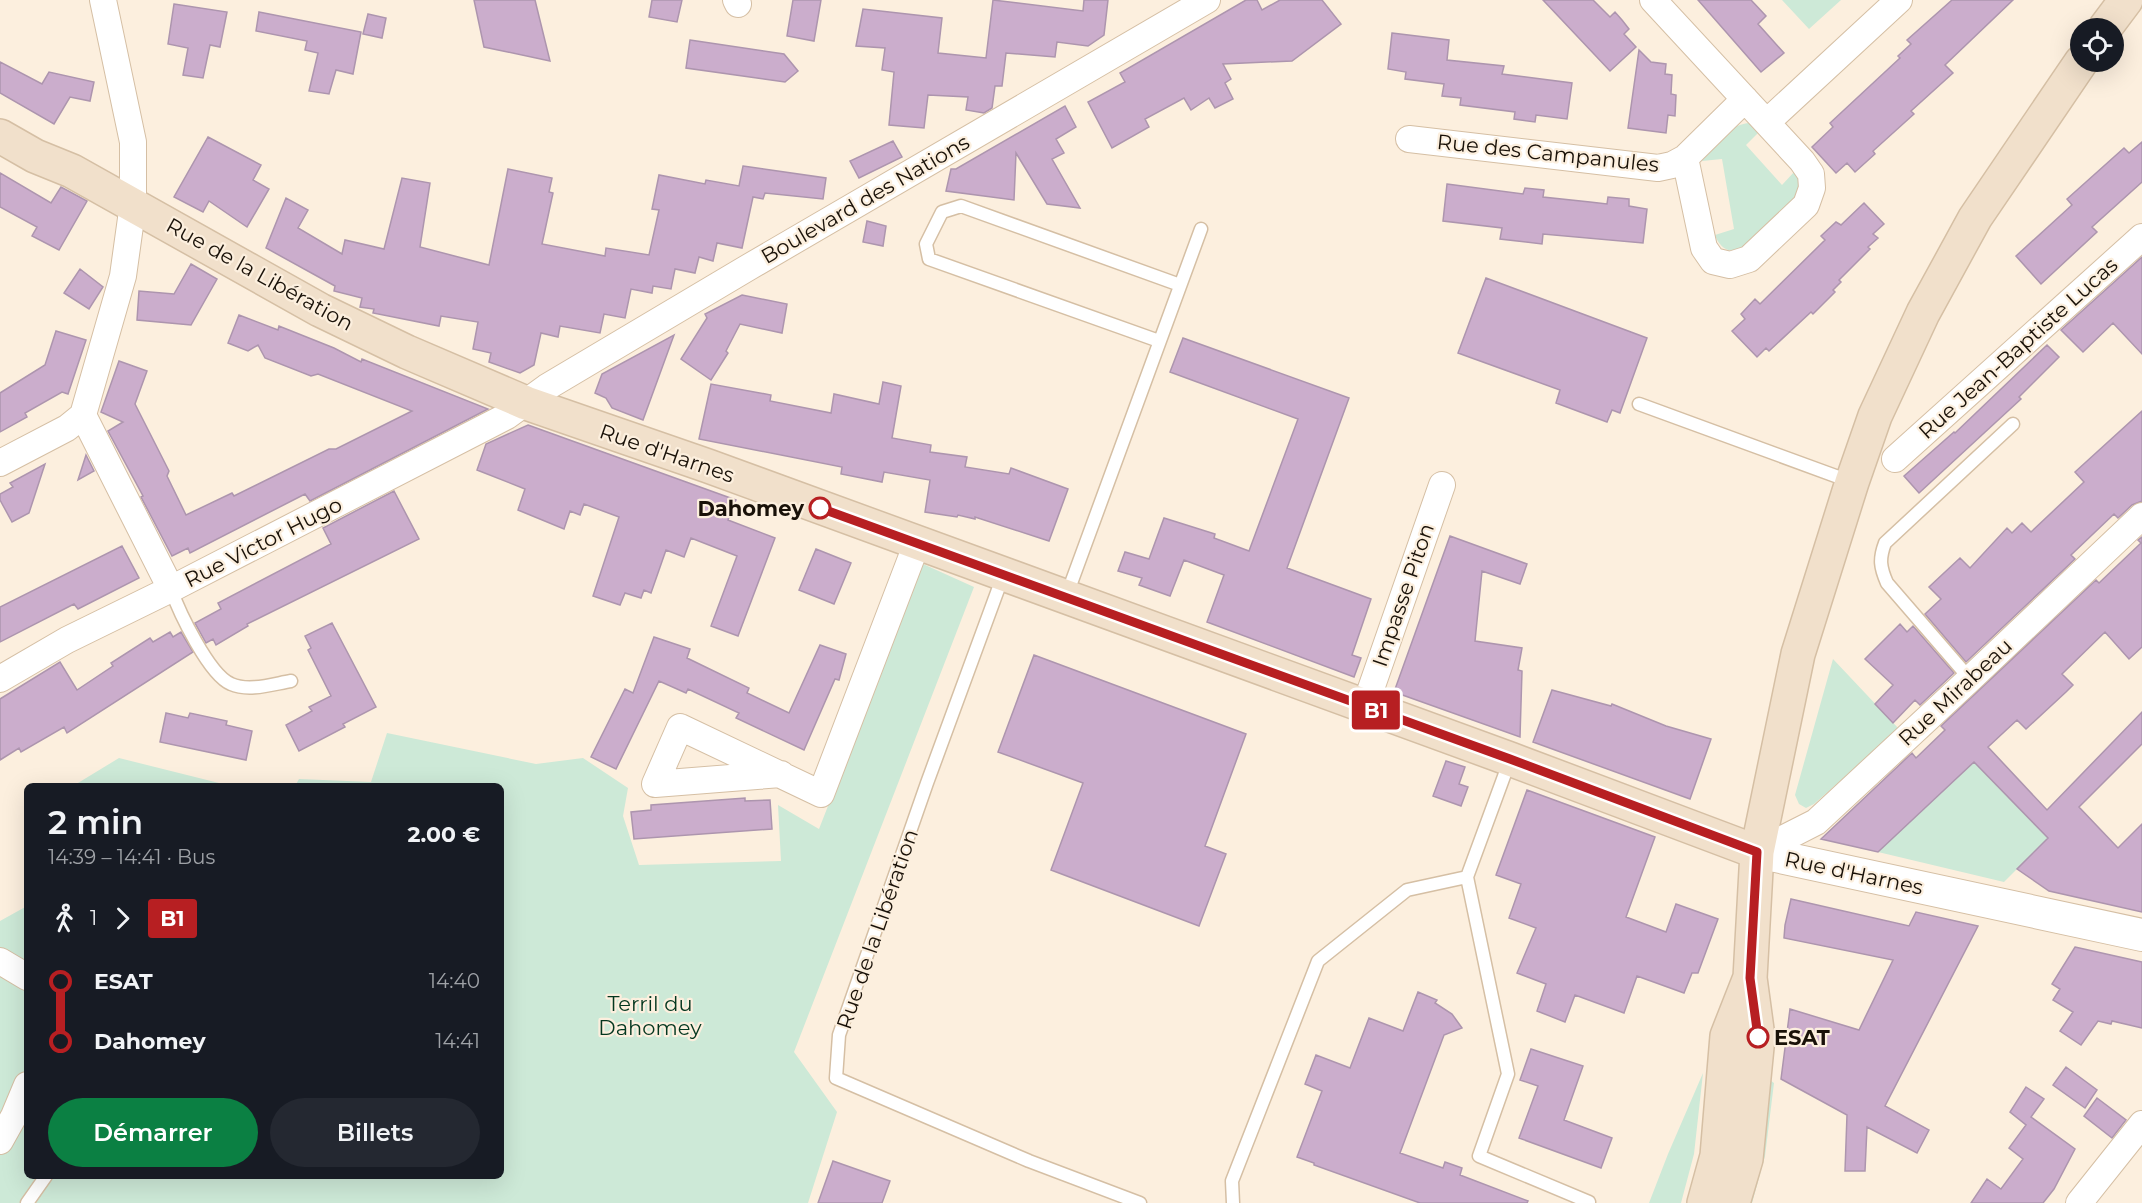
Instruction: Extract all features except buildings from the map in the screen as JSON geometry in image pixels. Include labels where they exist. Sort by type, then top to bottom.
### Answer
[{"type":"main road","points":[[2112,18],[2126,0]]},
{"type":"main road","points":[[1733,1203],[1746,1159],[1758,1037],[1750,978],[1757,852],[1798,654],[1875,416],[1923,313],[1976,218],[2075,72]]},
{"type":"main road","name":"Rue de la Libération","points":[[0,136],[34,156],[72,171],[133,204],[320,310],[407,352],[526,403]]},
{"type":"main road","name":"Rue d'Harnes","points":[[526,403],[1365,706],[1757,852]]},
{"type":"main road","points":[[1704,1203],[1717,1156],[1727,1036],[1750,978]]},
{"type":"street","points":[[0,463],[67,428],[83,416],[123,276],[133,204],[133,142],[103,0]]},
{"type":"street","name":"Boulevard des Nations","points":[[526,403],[547,387],[749,267],[1207,0]]},
{"type":"street","points":[[1653,0],[1767,122],[1811,174],[1812,188],[1806,205],[1749,258],[1730,265],[1713,261],[1704,248],[1685,158],[1745,99]]},
{"type":"street","points":[[1767,122],[1899,0]]},
{"type":"street","name":"Rue des Campanules","points":[[1409,139],[1658,168],[1672,165],[1685,158]]},
{"type":"street","name":"Rue Jean-Baptiste Lucas","points":[[1895,459],[2142,237]]},
{"type":"street","name":"Rue Victor Hugo","points":[[0,680],[67,640],[171,590],[507,416],[526,403]]},
{"type":"street","points":[[83,416],[171,590]]},
{"type":"street","name":"Impasse Piton","points":[[1365,706],[1442,485]]},
{"type":"street","name":"Rue Mirabeau","points":[[1757,852],[1816,822],[2142,516]]},
{"type":"street","points":[[781,774],[821,794],[917,543]]},
{"type":"street","name":"Rue d'Harnes","points":[[1757,852],[2142,935]]},
{"type":"street","points":[[0,961],[24,976]]},
{"type":"street","points":[[0,1140],[24,1092]]},
{"type":"street","points":[[2079,1203],[2142,1124]]},
{"type":"lane","points":[[1159,341],[929,259],[926,244],[942,212],[961,206],[1180,285]]},
{"type":"lane","points":[[1066,598],[1201,229]]},
{"type":"lane","points":[[1639,404],[1852,482]]},
{"type":"lane","points":[[1970,679],[1887,583],[1880,568],[1882,552],[1886,543],[2013,424]]},
{"type":"lane","name":"Rue de la Libération","points":[[1004,575],[927,783],[839,1035],[836,1078],[1029,1161],[1140,1203]]},
{"type":"lane","points":[[171,590],[180,614],[216,672],[230,684],[246,687],[291,681]]},
{"type":"lane","points":[[1510,759],[1467,877],[1508,1074],[1479,1156],[1589,1202]]},
{"type":"lane","points":[[1233,1203],[1232,1181],[1318,961],[1407,890],[1467,877]]},
{"type":"lane","points":[[27,1203],[44,1179]]},
{"type":"green space","points":[[1782,0],[1841,0],[1809,29]]},
{"type":"green space","points":[[1748,123],[1760,131],[1746,145],[1782,185],[1795,171],[1801,179],[1803,189],[1761,233],[1743,247],[1732,251],[1720,244],[1715,235],[1734,229],[1722,159],[1702,161],[1721,136]]},
{"type":"green space","name":"Terril du Dahomey","points":[[923,564],[974,587],[794,1052],[837,1112],[808,1203],[0,1203],[0,921],[24,908],[24,1179],[504,1179],[504,783],[297,783],[299,779],[371,782],[387,733],[536,764],[583,758],[628,788],[623,816],[639,865],[781,861],[778,805],[819,829]]},
{"type":"green space","points":[[1833,659],[1899,729],[1814,804],[1806,808],[1799,804],[1795,795]]},
{"type":"green space","points":[[119,758],[219,783],[78,783]]},
{"type":"green space","points":[[1974,762],[2048,838],[2004,882],[1878,852]]},
{"type":"green space","points":[[1703,1073],[1694,1154],[1681,1203],[1649,1203],[1668,1154]]},
{"type":"green space","points":[[1767,1078],[1774,1083],[1765,1156],[1752,1203],[1745,1203]]},
{"type":"bus line","name":"B1","points":[[820,508],[1510,759],[1757,852],[1750,978],[1758,1037]]},
{"type":"place","name":"Dahomey","points":[[820,508]]},
{"type":"place","name":"ESAT","points":[[1758,1037]]}]
